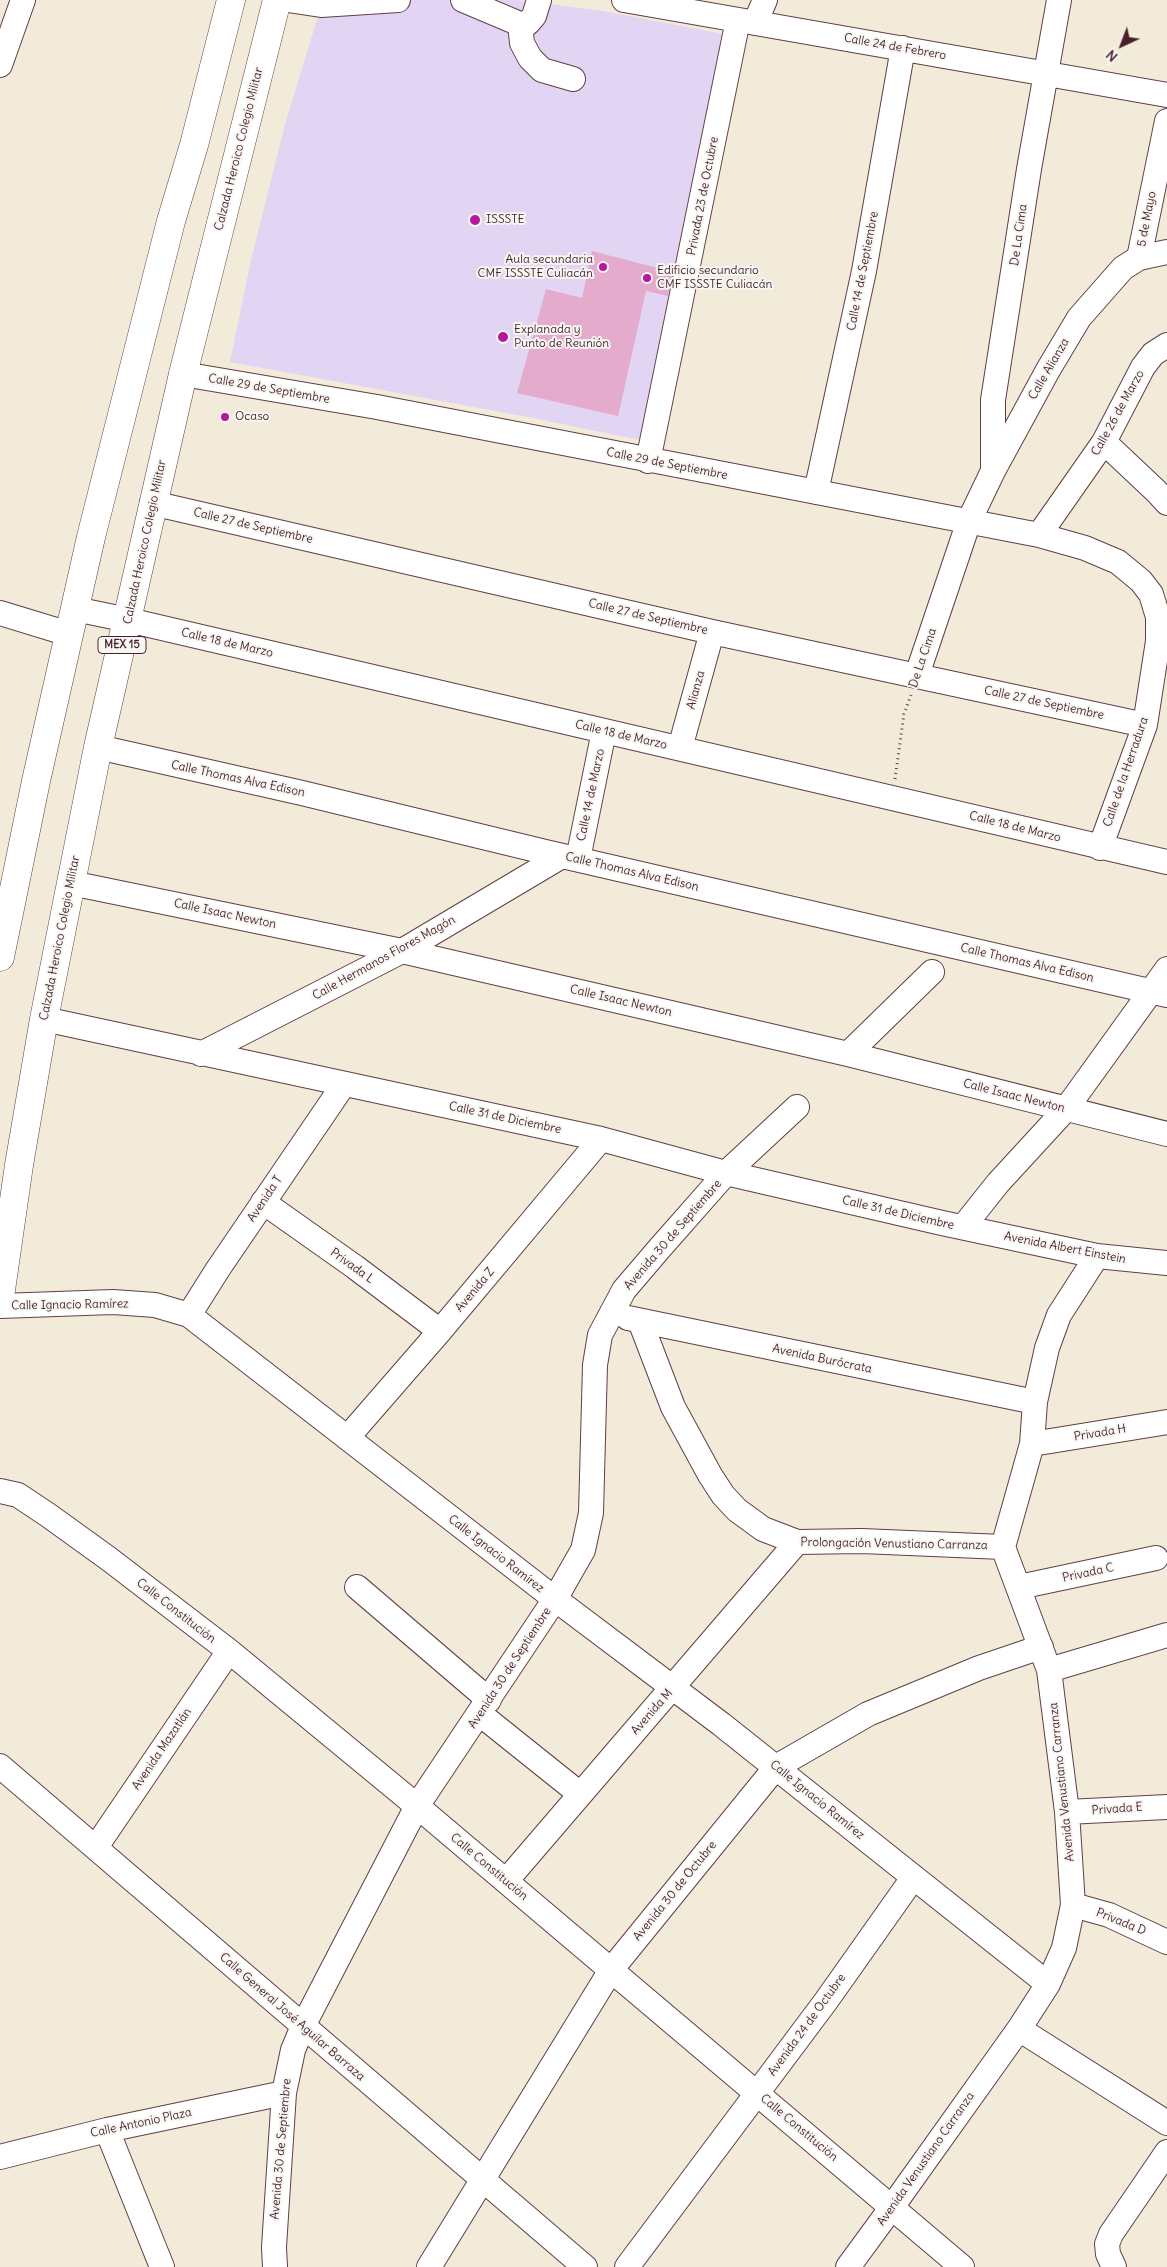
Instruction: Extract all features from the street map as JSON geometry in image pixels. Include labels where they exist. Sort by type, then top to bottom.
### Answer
[{"type":"main road","points":[[0,957],[36,781],[72,622],[170,221],[194,145],[231,0]]},
{"type":"main road","name":"Calzada Heroico Colegio Militar","points":[[0,1297],[18,1165],[44,1019],[98,747],[128,620],[152,503],[277,0]]},
{"type":"street","points":[[0,65],[23,0]]},
{"type":"street","points":[[288,0],[321,5],[398,0]]},
{"type":"street","points":[[463,0],[520,24],[528,23],[534,16],[539,0]]},
{"type":"street","name":"Calle 24 de Febrero","points":[[624,0],[1167,95]]},
{"type":"street","name":"Privada 23 de Octubre","points":[[648,461],[688,236],[747,21],[765,0]]},
{"type":"street","name":"De La Cima","points":[[993,471],[993,400],[1045,73],[1059,0]]},
{"type":"street","points":[[520,24],[522,44],[530,58],[542,70],[573,79]]},
{"type":"street","name":"Calle 14 de Septiembre","points":[[816,492],[864,271],[902,48]]},
{"type":"street","name":"5 de Mayo","points":[[1139,258],[1167,121]]},
{"type":"street","name":"Calle Alianza","points":[[969,521],[993,471],[1048,370],[1080,318],[1123,268],[1139,258],[1167,252]]},
{"type":"street","name":"Calle 26 de Marzo","points":[[1039,535],[1104,442],[1143,367],[1153,354],[1167,345]]},
{"type":"street","name":"Calle 29 de Septiembre","points":[[183,374],[377,407],[648,461],[1039,535],[1085,548],[1118,562],[1141,581]]},
{"type":"street","points":[[1104,442],[1167,503]]},
{"type":"street","name":"Calle 27 de Septiembre","points":[[152,503],[712,632],[1145,725]]},
{"type":"street","name":"De La Cima","points":[[918,675],[969,521]]},
{"type":"street","name":"Calle de la Herradura","points":[[1100,848],[1145,725],[1156,666],[1158,617],[1151,594],[1141,581]]},
{"type":"street","name":"Calle 18 de Marzo","points":[[0,613],[72,622],[128,620],[894,798],[1100,848],[1167,862]]},
{"type":"street","name":"Alianza","points":[[680,748],[712,632]]},
{"type":"street","name":"Calle 14 de Marzo","points":[[570,858],[604,731]]},
{"type":"street","name":"Calle Thomas Alva Edison","points":[[98,747],[302,793],[570,858],[1159,993]]},
{"type":"street","name":"Calle Hermanos Flores Magón","points":[[201,1054],[402,951],[570,858]]},
{"type":"street","name":"Calle Isaac Newton","points":[[71,882],[402,951],[848,1054],[1167,1134]]},
{"type":"street","points":[[963,1227],[998,1183],[1066,1109],[1159,993],[1167,969]]},
{"type":"street","points":[[848,1054],[932,972]]},
{"type":"street","name":"Calle 31 de Diciembre","points":[[44,1019],[600,1139],[726,1173],[963,1227]]},
{"type":"street","name":"Avenida T","points":[[189,1315],[263,1202],[344,1084]]},
{"type":"street","name":"Avenida 30 de Septiembre","points":[[274,2267],[284,2093],[293,2050],[303,2026],[417,1806],[485,1707],[555,1599],[583,1550],[591,1513],[595,1365],[600,1335],[624,1290],[726,1173],[797,1107]]},
{"type":"street","name":"Avenida Z","points":[[347,1438],[440,1331],[600,1139]]},
{"type":"street","name":"Privada L","points":[[263,1202],[355,1267],[440,1331]]},
{"type":"street","name":"Avenida Albert Einstein","points":[[963,1227],[1097,1256],[1167,1263]]},
{"type":"street","points":[[1003,1547],[1032,1444],[1035,1402],[1047,1348],[1059,1315],[1097,1256]]},
{"type":"street","name":"Calle Ignacio Ramírez","points":[[0,1306],[113,1302],[156,1305],[189,1315],[555,1599],[776,1767],[1048,1984]]},
{"type":"street","name":"Avenida Burócrata","points":[[611,1313],[640,1321],[1035,1402]]},
{"type":"street","name":"Prolongación Venustiano Carranza","points":[[640,1321],[673,1407],[723,1495],[737,1510],[763,1529],[776,1536],[797,1542],[862,1541],[1003,1547]]},
{"type":"street","name":"Privada H","points":[[1032,1444],[1167,1422]]},
{"type":"street","name":"Calle Constitución","points":[[0,1492],[18,1495],[48,1515],[229,1651],[417,1806],[962,2267]]},
{"type":"street","name":"Avenida M","points":[[506,1881],[674,1688],[797,1542]]},
{"type":"street","name":"Avenida Venustiano Carranza","points":[[848,2267],[1019,2029],[1048,1984],[1064,1948],[1073,1905],[1067,1812],[1049,1670],[1003,1547]]},
{"type":"street","name":"Privada C","points":[[1019,1587],[1156,1558]]},
{"type":"street","points":[[357,1588],[580,1794]]},
{"type":"street","points":[[1049,1670],[1167,1635]]},
{"type":"street","name":"Avenida 30 de Octubre","points":[[428,2267],[611,1970],[776,1767],[868,1714],[980,1668],[1041,1647]]},
{"type":"street","name":"Avenida Mazatlán","points":[[96,1847],[229,1651]]},
{"type":"street","name":"Calle General José Aguilar Barraza","points":[[0,1766],[482,2181],[585,2267]]},
{"type":"street","name":"Privada E","points":[[1067,1812],[1167,1806]]},
{"type":"street","name":"Avenida 24 de Octubre","points":[[627,2267],[826,2001],[913,1878]]},
{"type":"street","name":"Privada D","points":[[1073,1905],[1110,1915],[1167,1942]]},
{"type":"street","points":[[1019,2029],[1167,2123]]},
{"type":"street","name":"Calle Antonio Plaza","points":[[0,2157],[107,2130],[284,2093]]},
{"type":"street","points":[[107,2130],[162,2267]]},
{"type":"street","points":[[1114,2267],[1108,2254],[1107,2244],[1111,2234],[1167,2152]]},
{"type":"path","name":"De La Cima","points":[[894,798],[904,714],[918,675]]},
{"type":"shaded area","name":"ISSSTE","points":[[323,0],[517,0],[603,11],[728,35],[645,441],[528,417],[230,362],[251,260],[286,121]]},
{"type":"building","points":[[592,251],[673,272],[668,296],[646,291],[618,416],[517,393],[546,289],[582,298]]},
{"type":"place","name":"ISSSTE","points":[[475,220]]},
{"type":"place","name":"Aula secundaria CMF ISSSTE Culiacán","points":[[603,267]]},
{"type":"place","name":"Edificio secundario CMF ISSSTE Culiacán","points":[[647,278]]},
{"type":"place","name":"Explanada y Punto de Reunión","points":[[503,337]]},
{"type":"place","name":"Ocaso","points":[[225,417]]}]
